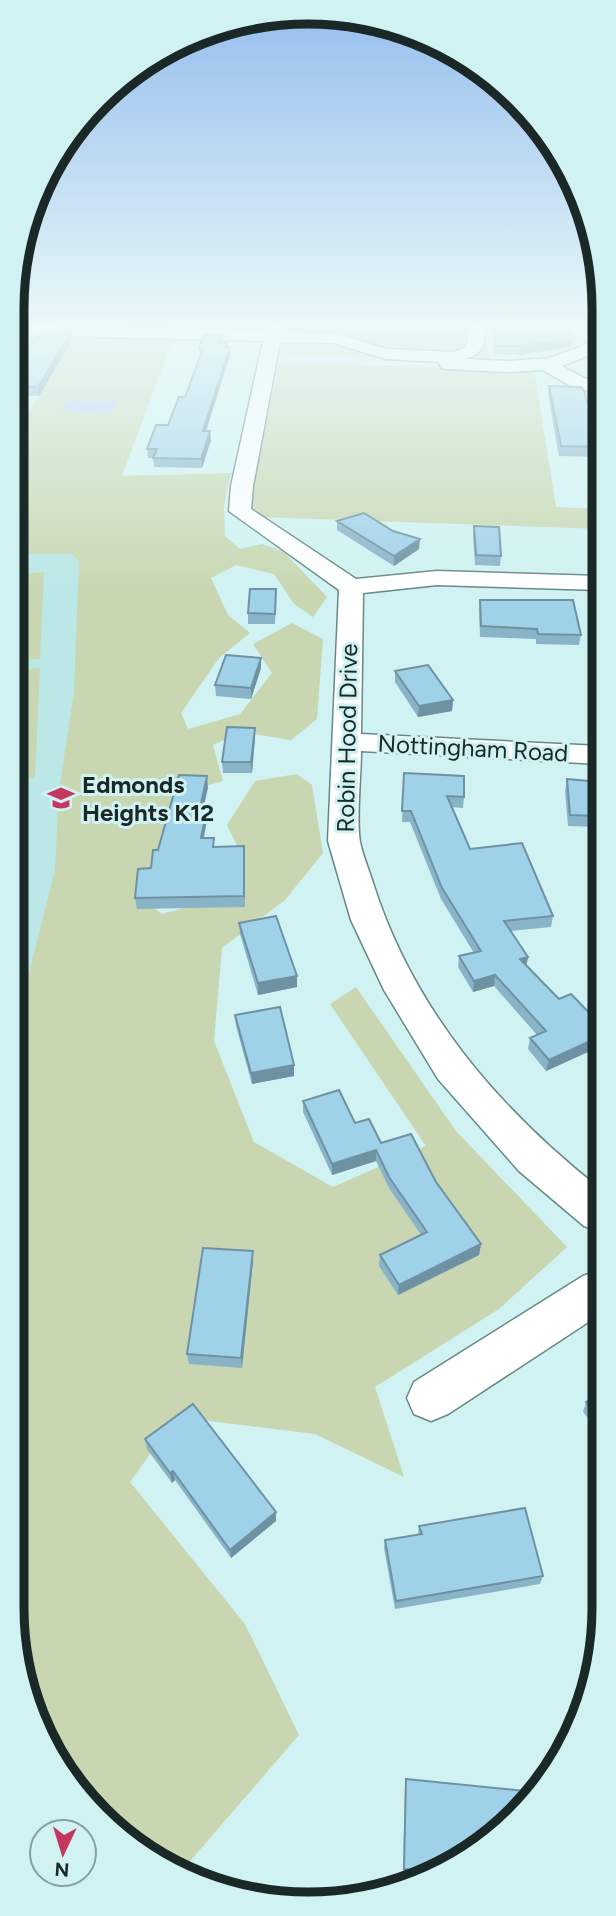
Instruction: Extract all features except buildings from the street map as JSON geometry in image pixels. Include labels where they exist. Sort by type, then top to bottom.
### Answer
[{"type":"street","points":[[257,413],[242,486],[240,510],[265,530],[351,587],[437,578],[592,583]]},
{"type":"street","name":"Robin Hood Drive","points":[[351,587],[344,841],[368,920],[402,990],[452,1069],[533,1159],[592,1207]]},
{"type":"street","name":"Nottingham Road","points":[[345,742],[592,755]]},
{"type":"street","points":[[431,1398],[592,1294]]},
{"type":"shaded area","name":"Edmonds Heights K12","points":[[24,515],[199,522],[24,1047]]},
{"type":"green space","points":[[29,413],[145,413],[122,476],[231,473],[224,506],[225,536],[240,549],[262,544],[284,552],[327,597],[313,617],[294,604],[274,574],[236,565],[211,578],[228,615],[250,633],[219,658],[181,713],[188,729],[240,714],[272,673],[253,644],[292,623],[323,639],[317,719],[291,740],[242,732],[213,745],[223,781],[182,793],[169,838],[136,895],[162,914],[220,898],[243,858],[227,825],[255,781],[297,774],[312,785],[323,853],[285,900],[222,948],[214,1041],[254,1142],[333,1187],[426,1146],[330,1004],[356,987],[456,1131],[567,1247],[499,1309],[375,1387],[404,1477],[315,1434],[177,1417],[130,1482],[245,1624],[299,1735],[188,1864],[166,1854],[135,1833],[95,1795],[72,1766],[46,1716],[34,1681],[27,1645],[24,1608],[24,992],[55,870],[59,790],[74,692],[79,561],[72,554],[24,554],[24,421]]},
{"type":"green space","points":[[269,413],[541,413],[556,507],[592,509],[592,529],[258,517],[252,508],[251,498]]},
{"type":"green space","points":[[44,572],[40,659],[24,660],[24,573]]},
{"type":"green space","points":[[40,668],[35,778],[24,779],[24,669]]},
{"type":"place","name":"Edmonds Heights K12","points":[[61,798]]}]
